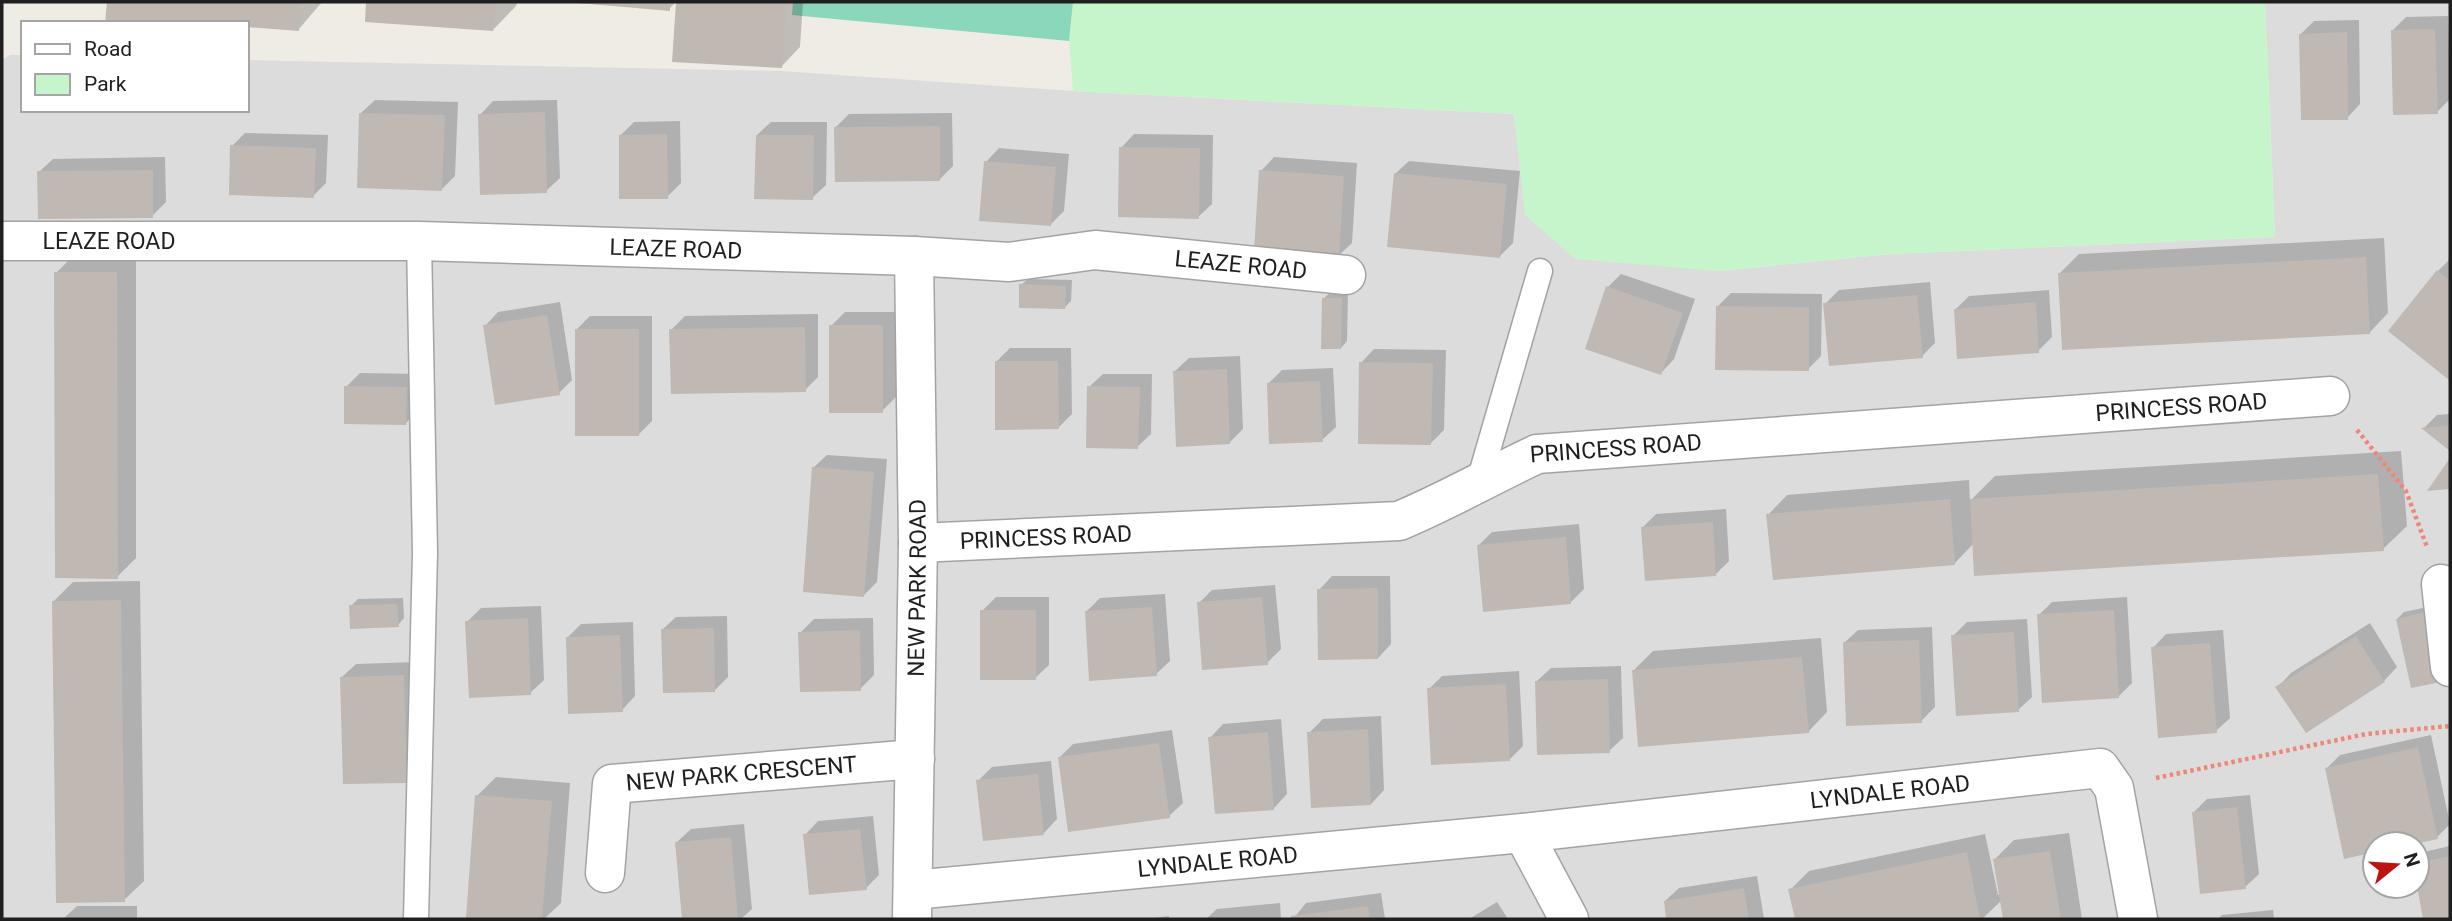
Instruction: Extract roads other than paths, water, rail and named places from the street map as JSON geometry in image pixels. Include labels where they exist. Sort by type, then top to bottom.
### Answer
[{"type":"street","name":"LEAZE ROAD","points":[[2,241],[419,241],[914,256],[1009,262],[1095,250],[1346,275]]},
{"type":"street","name":"NEW PARK ROAD","points":[[913,904],[918,543],[914,256]]},
{"type":"street","name":"PRINCESS ROAD","points":[[918,543],[1399,522],[1456,497],[1479,481],[1537,454],[2330,396]]},
{"type":"street","points":[[2441,584],[2450,667]]},
{"type":"street","name":"NEW PARK CRESCENT","points":[[605,873],[612,784],[915,759]]},
{"type":"street","name":"LYNDALE ROAD","points":[[913,904],[2100,768],[2114,788],[2138,919]]},
{"type":"street","points":[[1523,833],[1569,919]]},
{"type":"lane","points":[[416,919],[425,553],[419,241]]},
{"type":"lane","points":[[1479,481],[1540,271]]}]
